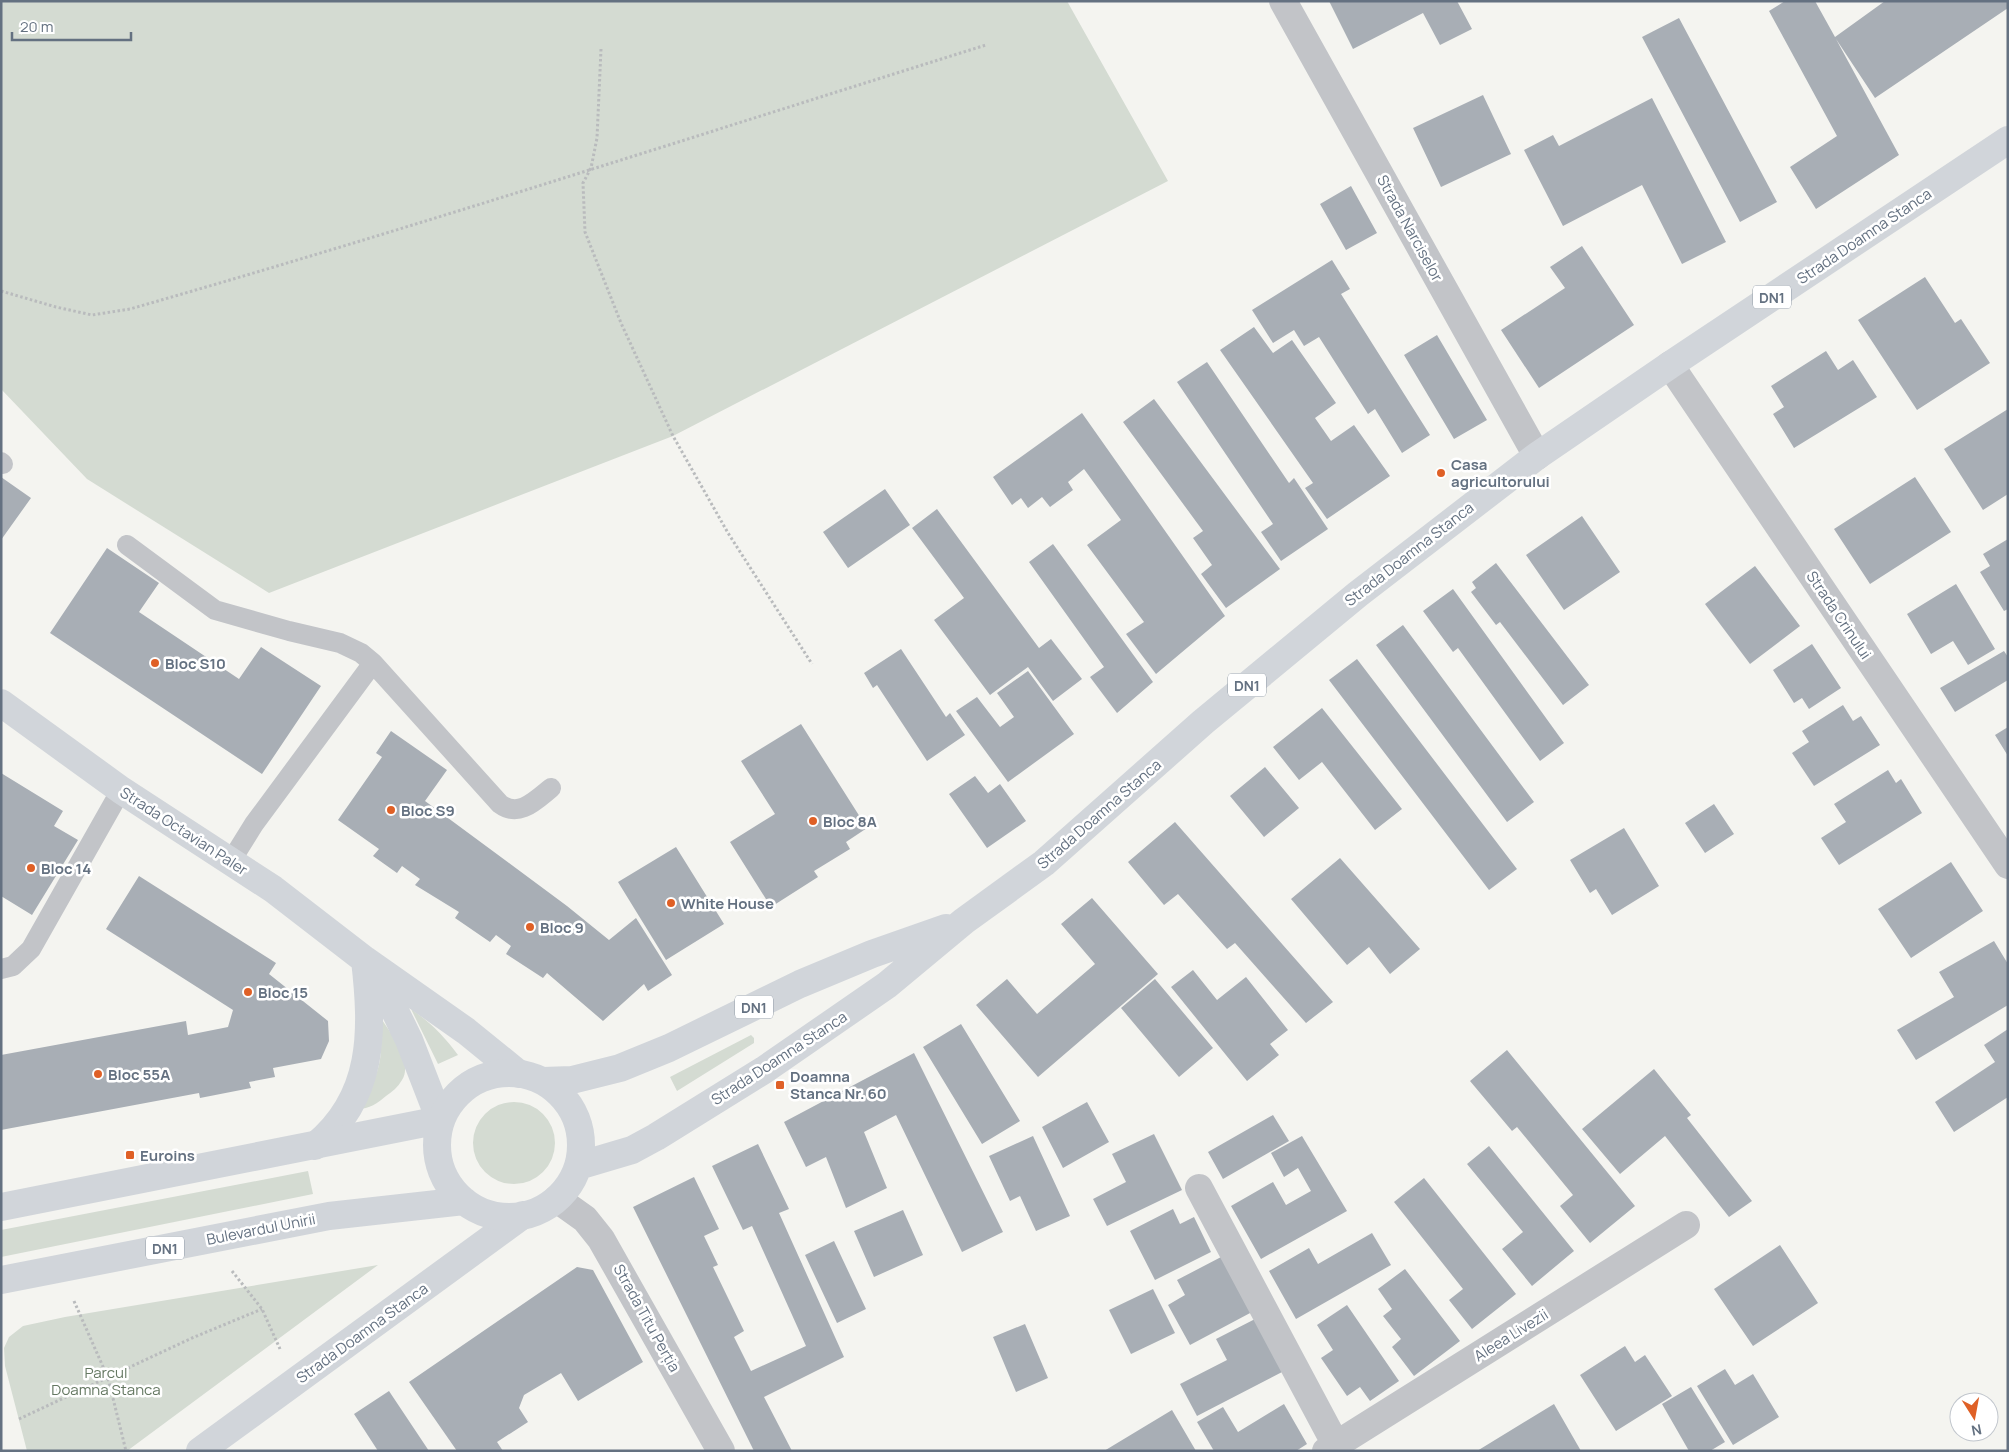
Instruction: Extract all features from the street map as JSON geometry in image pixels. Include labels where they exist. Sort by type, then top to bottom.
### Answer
[{"type":"main road","name":"Strada Doamna Stanca","points":[[578,1166],[632,1150],[682,1121],[764,1070],[887,985],[964,921],[1044,863],[1211,716],[1358,594],[1537,456],[2008,140]]},
{"type":"main road","name":"Strada Octavian Paler","points":[[1,703],[121,790],[273,889],[365,960],[531,1077]]},
{"type":"main road","name":"Strada Doamna Stanca","points":[[531,1077],[572,1080],[620,1068],[669,1048],[800,984],[872,954],[964,921]]},
{"type":"main road","points":[[1,1208],[440,1120],[405,1032],[394,1009],[365,960]]},
{"type":"main road","points":[[315,1146],[326,1137],[343,1114],[352,1098],[365,1064],[370,1026],[365,960]]},
{"type":"main road","name":"DN1","points":[[494,1074],[531,1077],[562,1096],[576,1117],[581,1141],[578,1166],[570,1184],[557,1199],[541,1209],[523,1215],[502,1217],[482,1212],[464,1201],[449,1185],[439,1165],[436,1143],[440,1120],[453,1099],[472,1083],[494,1074]]},
{"type":"main road","name":"Bulevardul Unirii","points":[[1,1280],[329,1216],[464,1201]]},
{"type":"main road","name":"Strada Doamna Stanca","points":[[200,1451],[523,1215]]},
{"type":"street","name":"Strada Narciselor","points":[[1283,1],[1537,456]]},
{"type":"street","name":"Strada Crinului","points":[[1670,365],[2008,866]]},
{"type":"street","name":"Aleea Livezii","points":[[1199,1188],[1331,1448],[1686,1226]]},
{"type":"street","name":"Strada Titu Perția","points":[[557,1199],[586,1219],[601,1238],[721,1451]]},
{"type":"lane","points":[[127,545],[215,610],[340,643],[361,653],[373,663],[500,804],[507,809],[524,808],[551,788]]},
{"type":"lane","points":[[230,861],[254,824],[373,663]]},
{"type":"lane","points":[[1,968],[13,966],[31,949],[121,790]]},
{"type":"path","points":[[1,292],[92,315],[130,309],[472,208],[591,168],[986,45]]},
{"type":"path","points":[[601,49],[597,138],[591,168],[583,183],[585,232],[621,323],[673,436],[728,532],[812,664]]},
{"type":"path","points":[[229,1268],[262,1309],[280,1349]]},
{"type":"path","points":[[74,1301],[108,1378],[126,1451]]},
{"type":"path","points":[[19,1419],[192,1338],[262,1309]]},
{"type":"green space","points":[[1,1],[1067,1],[1168,181],[673,436],[269,593],[87,479],[1,389]]},
{"type":"green space","points":[[411,1009],[436,1030],[458,1055],[438,1064]]},
{"type":"green space","points":[[378,1014],[398,1046],[405,1064],[405,1073],[397,1087],[380,1101],[366,1108],[358,1109],[372,1085],[379,1064],[381,1041]]},
{"type":"green space","points":[[751,1035],[754,1038],[754,1043],[677,1091],[670,1077]]},
{"type":"green space","points":[[514,1102],[530,1105],[543,1114],[552,1127],[555,1143],[552,1159],[543,1172],[530,1181],[514,1184],[498,1181],[485,1172],[476,1159],[473,1143],[476,1127],[485,1114],[498,1105]]},
{"type":"green space","points":[[308,1171],[313,1194],[1,1257],[1,1230]]},
{"type":"green space","name":"Parcul Doamna Stanca","points":[[378,1265],[127,1451],[27,1451],[5,1366],[4,1348],[9,1337],[23,1326],[65,1317]]},
{"type":"building","points":[[1329,1],[1457,1],[1472,29],[1440,45],[1423,13],[1353,49]]},
{"type":"building","points":[[1785,1],[1815,1],[1835,37],[1885,1],[2008,1],[2008,8],[1875,98],[1836,39],[1899,155],[1816,209],[1790,167],[1837,136],[1769,11]]},
{"type":"building","points":[[1679,18],[1777,202],[1740,222],[1642,37]]},
{"type":"building","points":[[1483,95],[1511,154],[1441,187],[1413,128]]},
{"type":"building","points":[[1652,98],[1726,242],[1682,264],[1642,185],[1563,226],[1524,150],[1553,135],[1559,146]]},
{"type":"building","points":[[1351,186],[1377,233],[1346,250],[1320,204]]},
{"type":"building","points":[[1582,246],[1634,325],[1539,388],[1501,330],[1565,288],[1550,267]]},
{"type":"building","points":[[1332,260],[1350,289],[1341,294],[1430,435],[1402,453],[1375,409],[1368,414],[1319,337],[1304,346],[1294,330],[1273,343],[1252,310]]},
{"type":"building","points":[[1925,277],[1955,323],[1961,319],[1990,363],[1917,410],[1858,320]]},
{"type":"building","points":[[1254,327],[1273,353],[1292,340],[1336,403],[1315,418],[1331,441],[1354,425],[1390,476],[1327,519],[1305,488],[1313,483],[1220,350]]},
{"type":"building","points":[[1437,335],[1487,420],[1454,439],[1404,355]]},
{"type":"building","points":[[1826,351],[1838,370],[1853,360],[1877,397],[1794,448],[1773,414],[1784,407],[1771,386]]},
{"type":"building","points":[[1207,362],[1289,483],[1294,478],[1328,529],[1281,561],[1261,532],[1273,524],[1177,382]]},
{"type":"building","points":[[1154,399],[1280,569],[1226,608],[1201,574],[1212,565],[1193,538],[1203,531],[1123,422]]},
{"type":"building","points":[[2008,409],[2008,494],[1983,510],[1944,449]]},
{"type":"building","points":[[1082,413],[1225,616],[1156,674],[1126,634],[1144,622],[1087,545],[1121,520],[1084,469],[1068,482],[1073,490],[1050,507],[1042,497],[1028,508],[1021,498],[1012,505],[993,477]]},
{"type":"building","points":[[1,477],[31,498],[1,540]]},
{"type":"building","points":[[1915,477],[1951,532],[1870,584],[1834,529]]},
{"type":"building","points":[[885,489],[910,525],[848,568],[823,532]]},
{"type":"building","points":[[937,509],[1039,648],[1051,639],[1082,679],[1053,701],[1028,667],[990,695],[934,620],[964,598],[912,528]]},
{"type":"building","points":[[1582,516],[1620,572],[1564,610],[1526,555]]},
{"type":"building","points":[[2008,539],[2008,609],[2004,611],[1980,572],[1990,566],[1983,554]]},
{"type":"building","points":[[1053,544],[1153,682],[1117,713],[1090,677],[1104,667],[1029,562]]},
{"type":"building","name":"Bloc S10","points":[[107,548],[159,583],[139,612],[239,679],[261,647],[321,686],[262,774],[50,633]]},
{"type":"building","points":[[1496,563],[1589,685],[1563,705],[1500,622],[1496,625],[1471,592],[1476,588],[1472,582]]},
{"type":"building","points":[[1755,566],[1800,626],[1750,664],[1705,604]]},
{"type":"building","points":[[1956,584],[1995,649],[1968,665],[1953,641],[1931,654],[1907,614]]},
{"type":"building","points":[[1453,589],[1564,743],[1540,761],[1458,648],[1453,652],[1423,611]]},
{"type":"building","points":[[1403,625],[1534,802],[1507,822],[1376,645]]},
{"type":"building","points":[[1812,644],[1841,688],[1809,709],[1802,698],[1794,703],[1773,670]]},
{"type":"building","points":[[901,649],[946,717],[950,713],[965,735],[927,761],[877,685],[873,688],[864,673]]},
{"type":"building","points":[[2004,651],[2008,657],[2008,680],[1955,712],[1940,688]]},
{"type":"building","points":[[1357,659],[1517,869],[1489,890],[1329,680]]},
{"type":"building","points":[[1028,671],[1074,734],[1008,782],[956,711],[977,697],[1000,727],[1014,717],[997,693]]},
{"type":"building","points":[[1843,705],[1853,721],[1861,716],[1880,745],[1814,786],[1792,753],[1809,742],[1802,731]]},
{"type":"building","points":[[1322,708],[1402,809],[1375,830],[1322,762],[1299,780],[1273,747]]},
{"type":"building","name":"Bloc 8A","points":[[801,724],[867,828],[846,842],[850,849],[814,871],[818,877],[771,907],[730,842],[775,814],[741,761]]},
{"type":"building","points":[[2008,727],[2008,756],[1995,735]]},
{"type":"building","points":[[391,731],[447,770],[425,801],[567,906],[609,940],[636,918],[672,975],[648,991],[644,984],[603,1021],[547,973],[543,978],[506,954],[511,946],[496,935],[490,942],[455,918],[459,912],[415,885],[420,879],[402,866],[397,873],[373,856],[379,849],[338,820],[382,757],[376,753]]},
{"type":"building","points":[[1265,767],[1299,808],[1264,837],[1230,796]]},
{"type":"building","points":[[1888,770],[1896,783],[1901,779],[1922,813],[1839,865],[1821,838],[1846,822],[1834,804]]},
{"type":"building","name":"Bloc 14","points":[[1,773],[63,811],[54,826],[78,840],[32,915],[1,896]]},
{"type":"building","points":[[975,776],[988,793],[1000,784],[1026,821],[987,848],[949,794]]},
{"type":"building","points":[[1714,804],[1734,834],[1705,853],[1685,823]]},
{"type":"building","points":[[1175,822],[1333,1002],[1306,1023],[1235,943],[1227,949],[1178,894],[1164,905],[1128,862]]},
{"type":"building","points":[[1624,828],[1659,886],[1612,915],[1596,889],[1590,893],[1570,860]]},
{"type":"building","name":"White House","points":[[676,847],[724,924],[666,960],[618,882]]},
{"type":"building","points":[[1340,858],[1420,949],[1390,974],[1369,947],[1347,965],[1291,899]]},
{"type":"building","points":[[1951,862],[1983,911],[1911,958],[1878,909]]},
{"type":"building","points":[[139,876],[276,963],[269,974],[328,1021],[329,1041],[321,1059],[273,1068],[275,1077],[249,1082],[251,1088],[200,1098],[199,1093],[1,1130],[1,1055],[186,1021],[188,1035],[228,1027],[233,1010],[106,929]]},
{"type":"building","points":[[1092,898],[1158,974],[1038,1077],[976,1005],[1007,979],[1037,1014],[1095,964],[1061,924]]},
{"type":"building","points":[[1994,941],[2008,964],[2008,1005],[1916,1060],[1897,1030],[1954,997],[1939,972]]},
{"type":"building","points":[[1193,970],[1217,1000],[1246,977],[1288,1030],[1270,1044],[1279,1055],[1247,1081],[1171,987]]},
{"type":"building","points":[[1155,979],[1213,1048],[1179,1077],[1121,1008]]},
{"type":"building","points":[[961,1024],[1020,1121],[982,1144],[923,1047]]},
{"type":"building","points":[[2008,1029],[2008,1097],[1954,1132],[1935,1102],[1995,1062],[1984,1045]]},
{"type":"building","points":[[1507,1050],[1635,1206],[1590,1243],[1560,1206],[1573,1195],[1517,1127],[1512,1131],[1470,1081]]},
{"type":"building","points":[[914,1053],[1003,1232],[962,1252],[896,1115],[864,1132],[887,1188],[846,1208],[826,1157],[806,1167],[784,1122]]},
{"type":"building","points":[[1654,1069],[1691,1115],[1687,1118],[1752,1201],[1729,1217],[1665,1136],[1620,1174],[1582,1129]]},
{"type":"building","points":[[1087,1102],[1109,1142],[1063,1168],[1042,1127]]},
{"type":"building","points":[[1273,1115],[1289,1141],[1223,1179],[1208,1152]]},
{"type":"building","points":[[1154,1134],[1182,1190],[1107,1226],[1093,1199],[1126,1182],[1112,1154]]},
{"type":"building","points":[[1033,1136],[1070,1216],[1036,1231],[1020,1196],[1010,1201],[989,1156]]},
{"type":"building","points":[[1302,1136],[1347,1211],[1261,1259],[1231,1206],[1273,1182],[1286,1205],[1311,1191],[1298,1168],[1284,1177],[1271,1153]]},
{"type":"building","points":[[758,1144],[789,1209],[779,1213],[844,1357],[764,1397],[792,1451],[754,1451],[633,1207],[694,1177],[719,1229],[704,1236],[718,1265],[713,1267],[744,1331],[734,1337],[751,1371],[806,1346],[752,1226],[743,1230],[712,1166]]},
{"type":"building","points":[[1489,1146],[1574,1251],[1532,1286],[1502,1249],[1523,1232],[1467,1164]]},
{"type":"building","points":[[1424,1178],[1516,1294],[1472,1329],[1449,1300],[1463,1289],[1394,1202]]},
{"type":"building","points":[[1173,1209],[1180,1224],[1194,1217],[1211,1252],[1155,1280],[1130,1231]]},
{"type":"building","points":[[903,1210],[923,1255],[874,1277],[854,1231]]},
{"type":"building","points":[[1372,1233],[1391,1265],[1296,1319],[1269,1271],[1309,1248],[1318,1264]]},
{"type":"building","points":[[834,1241],[866,1309],[837,1323],[805,1255]]},
{"type":"building","points":[[1780,1245],[1818,1303],[1753,1346],[1714,1289]]},
{"type":"building","points":[[1223,1256],[1252,1312],[1190,1345],[1168,1305],[1185,1295],[1177,1280]]},
{"type":"building","points":[[577,1267],[593,1270],[643,1362],[578,1401],[561,1373],[524,1395],[519,1408],[528,1422],[497,1442],[503,1451],[457,1451],[409,1382]]},
{"type":"building","points":[[1405,1269],[1460,1341],[1414,1376],[1392,1347],[1401,1339],[1383,1316],[1392,1309],[1378,1289]]},
{"type":"building","points":[[1153,1289],[1175,1333],[1131,1354],[1109,1310]]},
{"type":"building","points":[[1347,1305],[1399,1381],[1370,1401],[1360,1387],[1347,1396],[1321,1358],[1333,1350],[1317,1325]]},
{"type":"building","points":[[1257,1318],[1284,1371],[1197,1416],[1180,1384],[1227,1360],[1216,1339]]},
{"type":"building","points":[[1025,1324],[1048,1378],[1016,1392],[993,1337]]},
{"type":"building","points":[[1625,1346],[1635,1362],[1645,1355],[1672,1396],[1616,1431],[1580,1375]]},
{"type":"building","points":[[1725,1369],[1735,1385],[1753,1374],[1779,1417],[1733,1445],[1697,1386]]},
{"type":"building","points":[[1691,1387],[1725,1442],[1710,1451],[1689,1451],[1662,1404]]},
{"type":"building","points":[[389,1391],[429,1451],[378,1451],[354,1414]]},
{"type":"building","points":[[1284,1404],[1307,1444],[1296,1451],[1214,1451],[1197,1422],[1223,1407],[1238,1432]]},
{"type":"building","points":[[1554,1404],[1581,1451],[1477,1451]]},
{"type":"building","points":[[1172,1410],[1196,1451],[1104,1451]]},
{"type":"place","name":"Casa agricultorului","points":[[1441,473]]},
{"type":"place","name":"Bloc S10","points":[[155,663]]},
{"type":"place","name":"Bloc S9","points":[[391,810]]},
{"type":"place","name":"Bloc 8A","points":[[813,821]]},
{"type":"place","name":"Bloc 14","points":[[31,868]]},
{"type":"place","name":"White House","points":[[671,903]]},
{"type":"place","name":"Bloc 9","points":[[530,927]]},
{"type":"place","name":"Bloc 15","points":[[248,992]]},
{"type":"place","name":"Bloc 55A","points":[[98,1074]]},
{"type":"place","name":"Doamna Stanca Nr. 60","points":[[780,1085]]},
{"type":"place","name":"Euroins","points":[[130,1155]]}]
